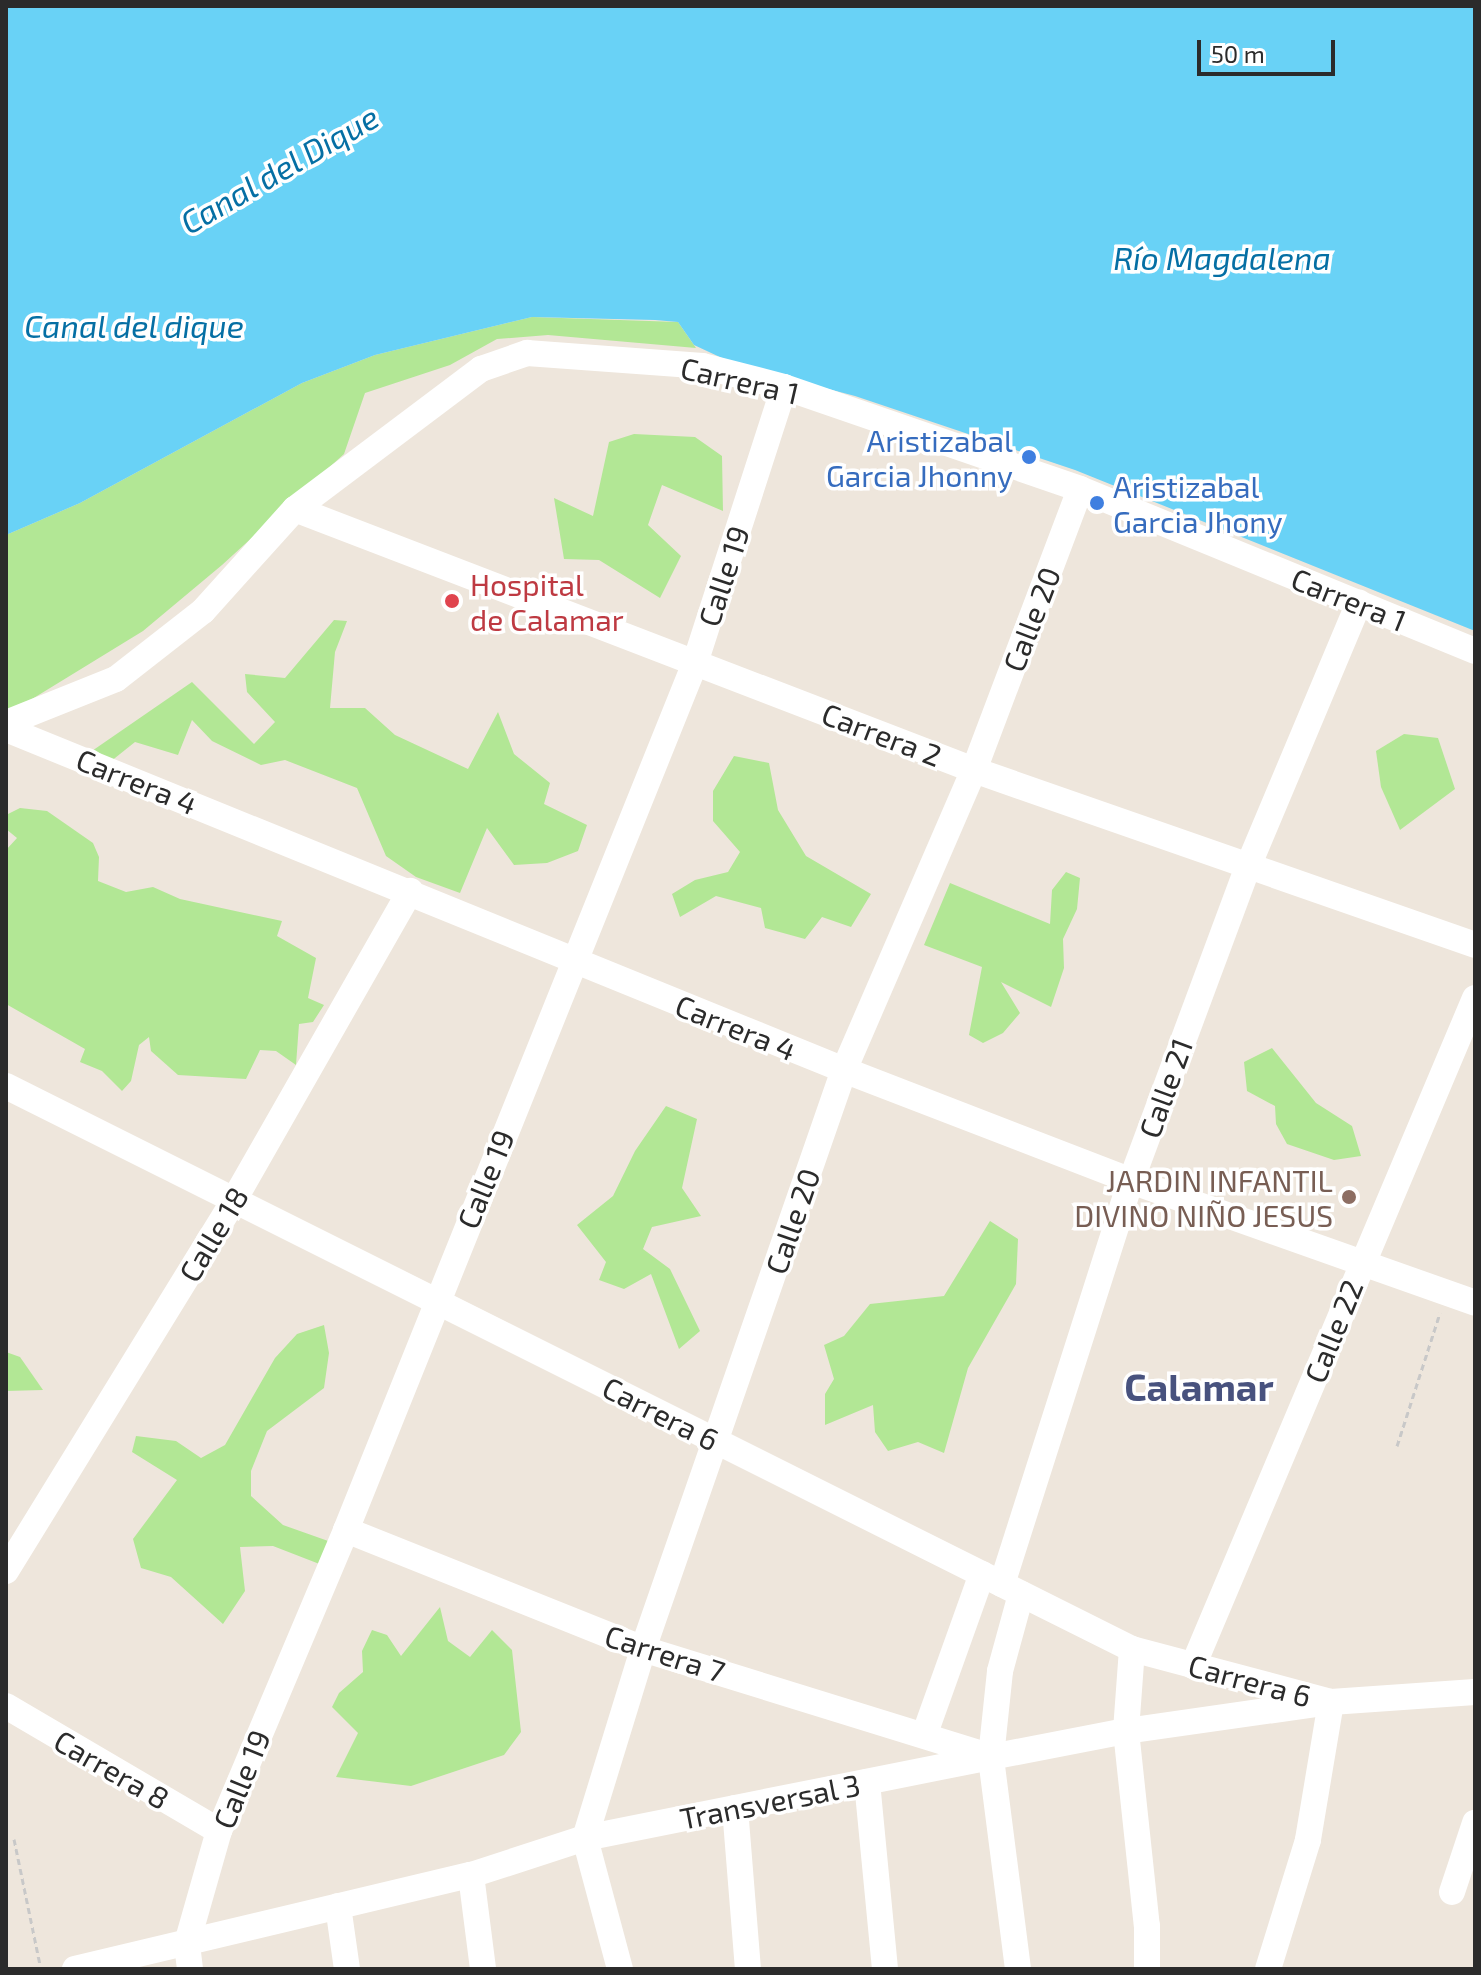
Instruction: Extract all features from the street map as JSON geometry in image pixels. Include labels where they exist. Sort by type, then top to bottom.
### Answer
[{"type":"street","name":"Carrera 1","points":[[6,726],[116,679],[203,611],[295,509],[481,369],[527,353],[703,366],[784,387],[1080,489],[1475,651]]},
{"type":"street","name":"Calle 19","points":[[190,1969],[187,1943],[219,1831],[346,1530],[572,961],[695,663],[784,387]]},
{"type":"street","name":"Calle 20","points":[[585,1838],[643,1649],[844,1070],[974,770],[1080,489]]},
{"type":"street","name":"Carrera 2","points":[[295,509],[974,770],[1247,869],[1475,945]]},
{"type":"street","name":"Calle 21","points":[[925,1733],[1002,1584],[1131,1181],[1247,869],[1359,603]]},
{"type":"street","name":"Carrera 4","points":[[6,726],[410,891],[572,961],[844,1070],[1131,1181],[1475,1303]]},
{"type":"street","name":"Calle 18","points":[[10,1554],[234,1200],[410,891]]},
{"type":"street","name":"Calle 22","points":[[1193,1666],[1475,998]]},
{"type":"street","name":"Carrera 6","points":[[6,1086],[1132,1649],[1331,1702]]},
{"type":"street","name":"Carrera 7","points":[[346,1530],[643,1649],[925,1733],[991,1757]]},
{"type":"street","points":[[1002,1584],[1000,1671],[991,1757],[1018,1969]]},
{"type":"street","points":[[1132,1649],[1126,1731],[1147,1926],[1147,1969]]},
{"type":"street","name":"Transversal 3","points":[[75,1969],[471,1875],[585,1838],[991,1757],[1126,1731],[1331,1702],[1475,1692]]},
{"type":"street","points":[[1268,1969],[1308,1840],[1331,1702]]},
{"type":"street","name":"Carrera 8","points":[[6,1706],[219,1831]]},
{"type":"street","points":[[867,1782],[885,1969]]},
{"type":"street","points":[[735,1808],[748,1969]]},
{"type":"street","points":[[1452,1892],[1475,1823]]},
{"type":"street","points":[[585,1838],[620,1969]]},
{"type":"street","points":[[471,1875],[483,1969]]},
{"type":"street","points":[[338,1906],[347,1969]]},
{"type":"path","points":[[1397,1446],[1440,1314]]},
{"type":"path","points":[[14,1839],[41,1969]]},
{"type":"green space","points":[[532,317],[678,322],[696,348],[548,335],[497,339],[450,365],[365,393],[344,454],[222,565],[143,631],[6,715],[6,535],[80,503],[302,383],[375,355]]},
{"type":"green space","points":[[634,434],[695,437],[722,456],[723,511],[662,485],[648,525],[681,556],[660,598],[599,560],[564,559],[554,498],[593,516],[609,442]]},
{"type":"green space","points":[[334,620],[347,621],[335,652],[330,708],[365,708],[395,735],[468,769],[498,712],[514,754],[550,783],[544,804],[587,825],[578,851],[547,863],[514,865],[487,828],[460,893],[416,877],[386,856],[357,788],[285,760],[261,765],[212,741],[192,720],[178,755],[135,742],[110,762],[89,753],[192,682],[254,744],[275,722],[247,692],[245,674],[285,678]]},
{"type":"green space","points":[[1404,734],[1438,738],[1455,789],[1400,830],[1381,787],[1376,751]]},
{"type":"green space","points":[[734,756],[769,763],[778,810],[806,856],[871,894],[851,927],[822,917],[805,939],[765,928],[761,908],[716,896],[680,917],[672,894],[695,880],[728,872],[740,852],[713,821],[713,791]]},
{"type":"green space","points":[[20,808],[47,811],[93,843],[99,857],[98,881],[126,892],[153,887],[180,899],[282,921],[277,936],[316,958],[308,998],[324,1005],[313,1022],[299,1024],[296,1065],[276,1051],[260,1050],[246,1079],[178,1075],[151,1051],[149,1037],[139,1045],[131,1081],[122,1091],[102,1071],[80,1062],[85,1049],[6,1004],[6,850],[17,838],[6,829],[6,815]]},
{"type":"green space","points":[[1066,872],[1080,878],[1077,909],[1063,939],[1064,968],[1051,1007],[1001,982],[1020,1013],[1003,1033],[983,1043],[969,1035],[982,967],[924,945],[950,883],[1050,924],[1052,890]]},
{"type":"green space","points":[[1272,1048],[1316,1103],[1352,1126],[1361,1156],[1334,1160],[1287,1144],[1276,1124],[1275,1106],[1247,1091],[1244,1062]]},
{"type":"green space","points":[[666,1106],[697,1119],[682,1188],[701,1216],[652,1227],[643,1249],[670,1269],[700,1331],[679,1349],[651,1274],[624,1289],[599,1280],[606,1262],[577,1225],[613,1196],[635,1151]]},
{"type":"green space","points":[[990,1221],[1018,1239],[1016,1284],[968,1368],[944,1453],[918,1442],[888,1451],[875,1432],[873,1405],[825,1425],[825,1394],[834,1379],[824,1345],[844,1336],[870,1304],[944,1296]]},
{"type":"green space","points":[[324,1325],[329,1353],[324,1388],[267,1431],[251,1471],[251,1496],[283,1525],[331,1542],[322,1565],[273,1546],[240,1547],[245,1591],[223,1624],[171,1577],[141,1568],[133,1539],[177,1480],[132,1452],[136,1436],[176,1441],[201,1458],[225,1445],[275,1358],[297,1334]]},
{"type":"green space","points":[[6,1352],[20,1357],[43,1390],[6,1391]]},
{"type":"green space","points":[[440,1607],[448,1641],[470,1657],[492,1630],[512,1650],[521,1732],[504,1755],[411,1786],[336,1777],[358,1733],[332,1707],[339,1693],[363,1672],[362,1651],[372,1630],[387,1635],[401,1656]]},
{"type":"water","name":"Río Magdalena","points":[[6,6],[1475,6],[1475,631],[1075,470],[855,396],[737,365],[694,345],[678,322],[655,320],[532,317],[375,355],[302,383],[80,503],[6,535]]},
{"type":"place","name":"Aristizabal Garcia Jhonny","points":[[1029,457]]},
{"type":"place","name":"Aristizabal Garcia Jhony","points":[[1097,503]]},
{"type":"place","name":"Hospital de Calamar","points":[[452,601]]},
{"type":"place","name":"JARDIN INFANTIL DIVINO NIÑO JESUS","points":[[1349,1197]]},
{"type":"district","name":"Calamar","points":[[1199,1387]]},
{"type":"water label","name":"Canal del Dique","points":[[279,169]]},
{"type":"water label","name":"Canal del dique","points":[[134,325]]}]
